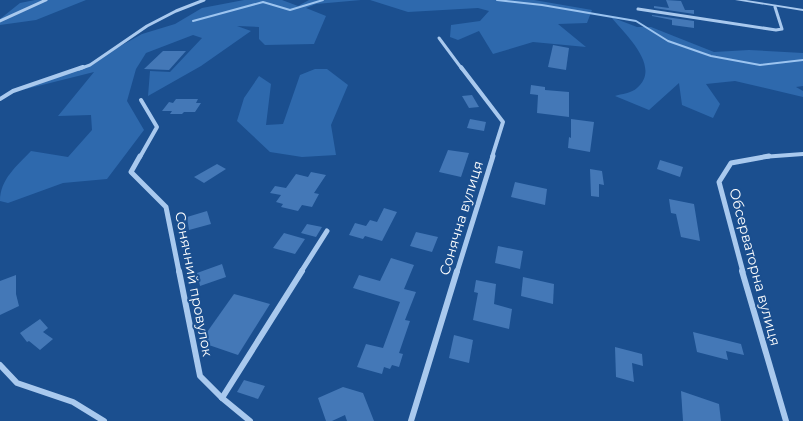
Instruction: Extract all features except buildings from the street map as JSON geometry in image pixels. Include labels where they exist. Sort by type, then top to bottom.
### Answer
[{"type":"street","points":[[0,21],[46,0]]},
{"type":"street","points":[[0,99],[13,91],[90,66],[147,26],[176,11],[204,0]]},
{"type":"street","points":[[737,0],[803,10]]},
{"type":"street","points":[[638,9],[776,30],[782,29],[776,7]]},
{"type":"street","name":"Сонячна вулиця","points":[[411,421],[502,122],[439,38]]},
{"type":"street","name":"Сонячний провулок","points":[[141,100],[157,127],[131,172],[166,208],[200,376],[222,398],[250,421]]},
{"type":"street","name":"Обсерваторна вулиця","points":[[786,421],[730,229],[719,182],[731,163],[774,155],[803,154]]},
{"type":"street","points":[[222,398],[327,231]]},
{"type":"street","points":[[0,365],[17,384],[74,402],[104,421]]},
{"type":"shaded area","points":[[35,0],[86,0],[36,20],[0,25],[0,19],[20,3]]},
{"type":"shaded area","points":[[244,0],[282,0],[298,6],[309,0],[361,0],[316,4],[306,8],[326,16],[314,44],[265,45],[259,39],[259,27],[237,26],[251,31],[201,66],[148,96],[150,71],[170,72],[202,38],[193,35],[146,53],[136,69],[127,101],[144,130],[107,179],[63,183],[8,203],[0,201],[6,179],[31,151],[68,157],[92,130],[91,115],[58,116],[94,72],[22,90],[95,63],[142,34],[175,24],[202,8]]},
{"type":"shaded area","points":[[370,0],[534,0],[592,10],[587,23],[558,24],[586,47],[533,42],[493,54],[479,31],[458,40],[450,37],[451,25],[480,21],[489,11],[478,8],[408,12]]},
{"type":"shaded area","points":[[611,17],[637,27],[651,27],[714,52],[749,50],[803,53],[803,86],[796,87],[803,91],[803,97],[735,81],[706,84],[720,104],[713,118],[682,105],[679,83],[649,110],[615,96],[635,90],[644,80],[645,70],[639,51]]},
{"type":"shaded area","points":[[315,69],[327,69],[348,85],[331,125],[336,155],[302,157],[270,152],[237,121],[244,98],[259,76],[271,84],[266,125],[283,124],[300,75]]},
{"type":"waterway","points":[[193,21],[263,2],[290,10],[323,0]]},
{"type":"waterway","points":[[497,0],[542,5],[636,21],[668,41],[711,56],[760,65],[803,60]]}]
